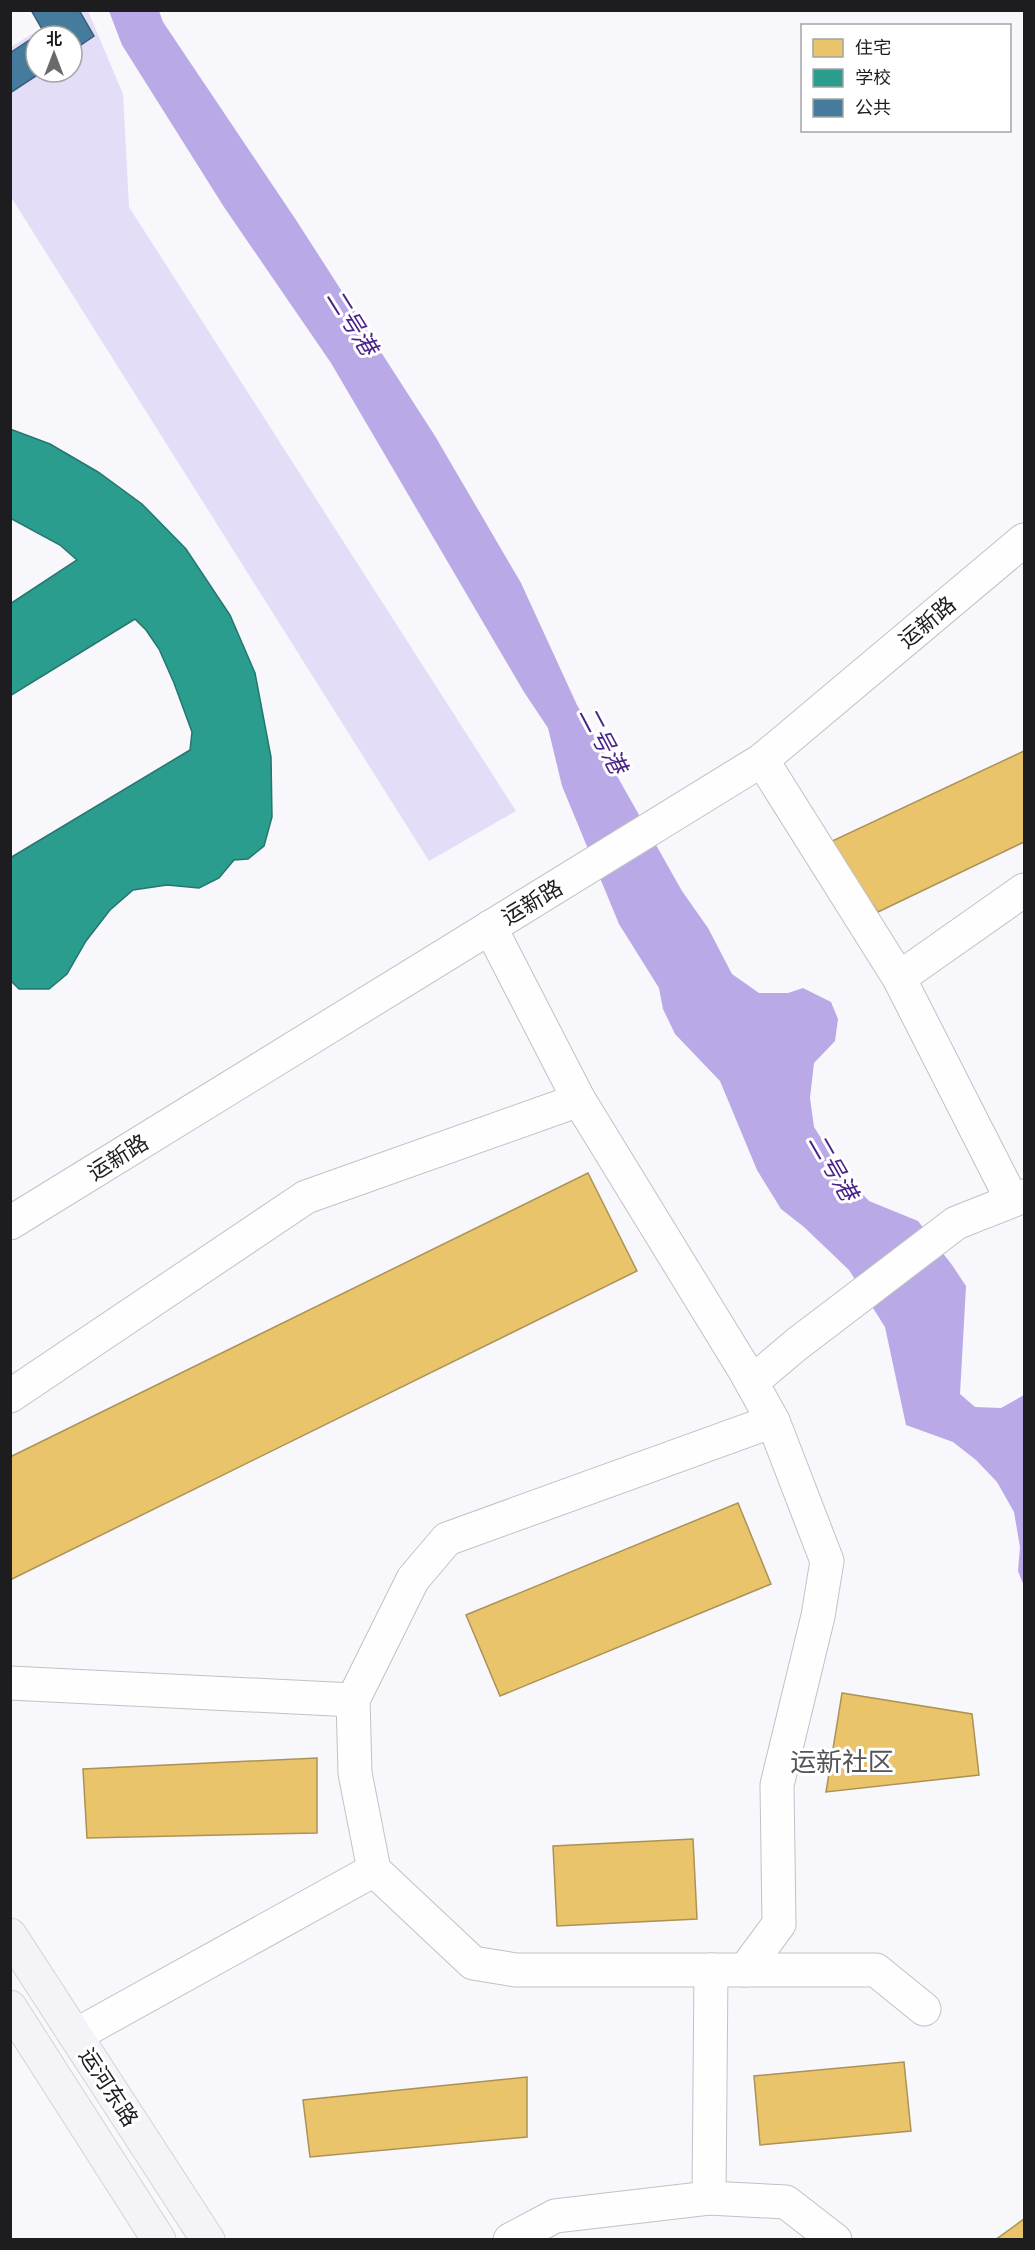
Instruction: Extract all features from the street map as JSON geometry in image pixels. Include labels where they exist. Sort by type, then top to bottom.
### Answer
[{"type":"main road","name":"运河东路","points":[[10,1935],[208,2240]]},
{"type":"main road","name":"运河东路","points":[[10,2007],[159,2240]]},
{"type":"street","name":"运新路","points":[[10,1223],[762,760],[1024,540]]},
{"type":"street","points":[[752,1382],[797,1344],[956,1223],[1018,1198],[899,978],[762,760]]},
{"type":"street","points":[[899,978],[1024,890]]},
{"type":"street","points":[[490,927],[579,1100],[752,1382],[773,1421],[827,1561],[818,1616],[777,1785],[778,1924],[745,1970]]},
{"type":"street","points":[[10,1396],[306,1197],[579,1100]]},
{"type":"street","points":[[773,1421],[447,1539],[413,1579],[354,1700],[356,1773],[374,1870],[473,1963],[516,1970],[876,1970],[924,2009]]},
{"type":"street","points":[[10,1683],[354,1700]]},
{"type":"street","points":[[76,2036],[374,1870]]},
{"type":"street","points":[[709,2198],[711,1970]]},
{"type":"street","points":[[510,2240],[555,2216],[709,2198],[786,2202],[834,2240]]},
{"type":"shaded area","points":[[69,11],[88,11],[123,94],[129,207],[516,811],[429,861],[11,197],[11,47],[24,39],[24,84],[84,84],[84,24],[48,24]]},
{"type":"water","name":"二号港","points":[[109,11],[159,11],[163,22],[296,220],[435,436],[521,583],[577,705],[682,891],[708,928],[732,974],[759,993],[788,993],[803,988],[831,1002],[838,1019],[835,1041],[814,1063],[810,1098],[814,1127],[846,1177],[869,1201],[918,1221],[966,1286],[960,1394],[975,1407],[1001,1408],[1024,1395],[1024,1586],[1018,1571],[1020,1547],[1014,1512],[997,1482],[976,1460],[953,1442],[906,1425],[885,1327],[849,1270],[804,1227],[781,1209],[757,1170],[720,1081],[675,1034],[663,1009],[659,988],[619,924],[562,786],[548,728],[524,692],[331,363],[224,207],[122,45]]},
{"type":"building: 住宅","points":[[1024,751],[1024,842],[878,912],[828,843]]},
{"type":"building: 住宅","points":[[588,1173],[637,1271],[10,1580],[10,1457]]},
{"type":"building: 住宅","points":[[738,1503],[771,1584],[500,1696],[466,1615]]},
{"type":"building: 住宅","points":[[842,1693],[972,1714],[979,1775],[826,1792]]},
{"type":"building: 住宅","points":[[317,1758],[317,1833],[87,1838],[83,1769]]},
{"type":"building: 住宅","points":[[693,1839],[697,1919],[557,1926],[553,1846]]},
{"type":"building: 住宅","points":[[904,2062],[911,2131],[760,2145],[754,2076]]},
{"type":"building: 住宅","points":[[527,2077],[527,2137],[310,2157],[303,2100]]},
{"type":"building: 住宅","points":[[1024,2219],[1024,2240],[995,2240]]},
{"type":"building: 学校","points":[[10,429],[50,444],[98,472],[142,504],[186,549],[230,615],[255,673],[271,757],[272,817],[264,846],[248,859],[234,860],[219,878],[199,888],[167,885],[133,890],[110,910],[86,941],[67,974],[49,989],[19,989],[10,980],[10,858],[190,750],[192,732],[159,649],[135,619],[10,696],[10,604],[77,560],[60,545],[10,518]]},
{"type":"building: 公共","points":[[31,10],[79,10],[94,36],[84,43],[84,24],[39,24]]},
{"type":"building: 公共","points":[[24,44],[24,84],[10,93],[10,53]]},
{"type":"district","name":"运新社区","points":[[842,1762]]}]
